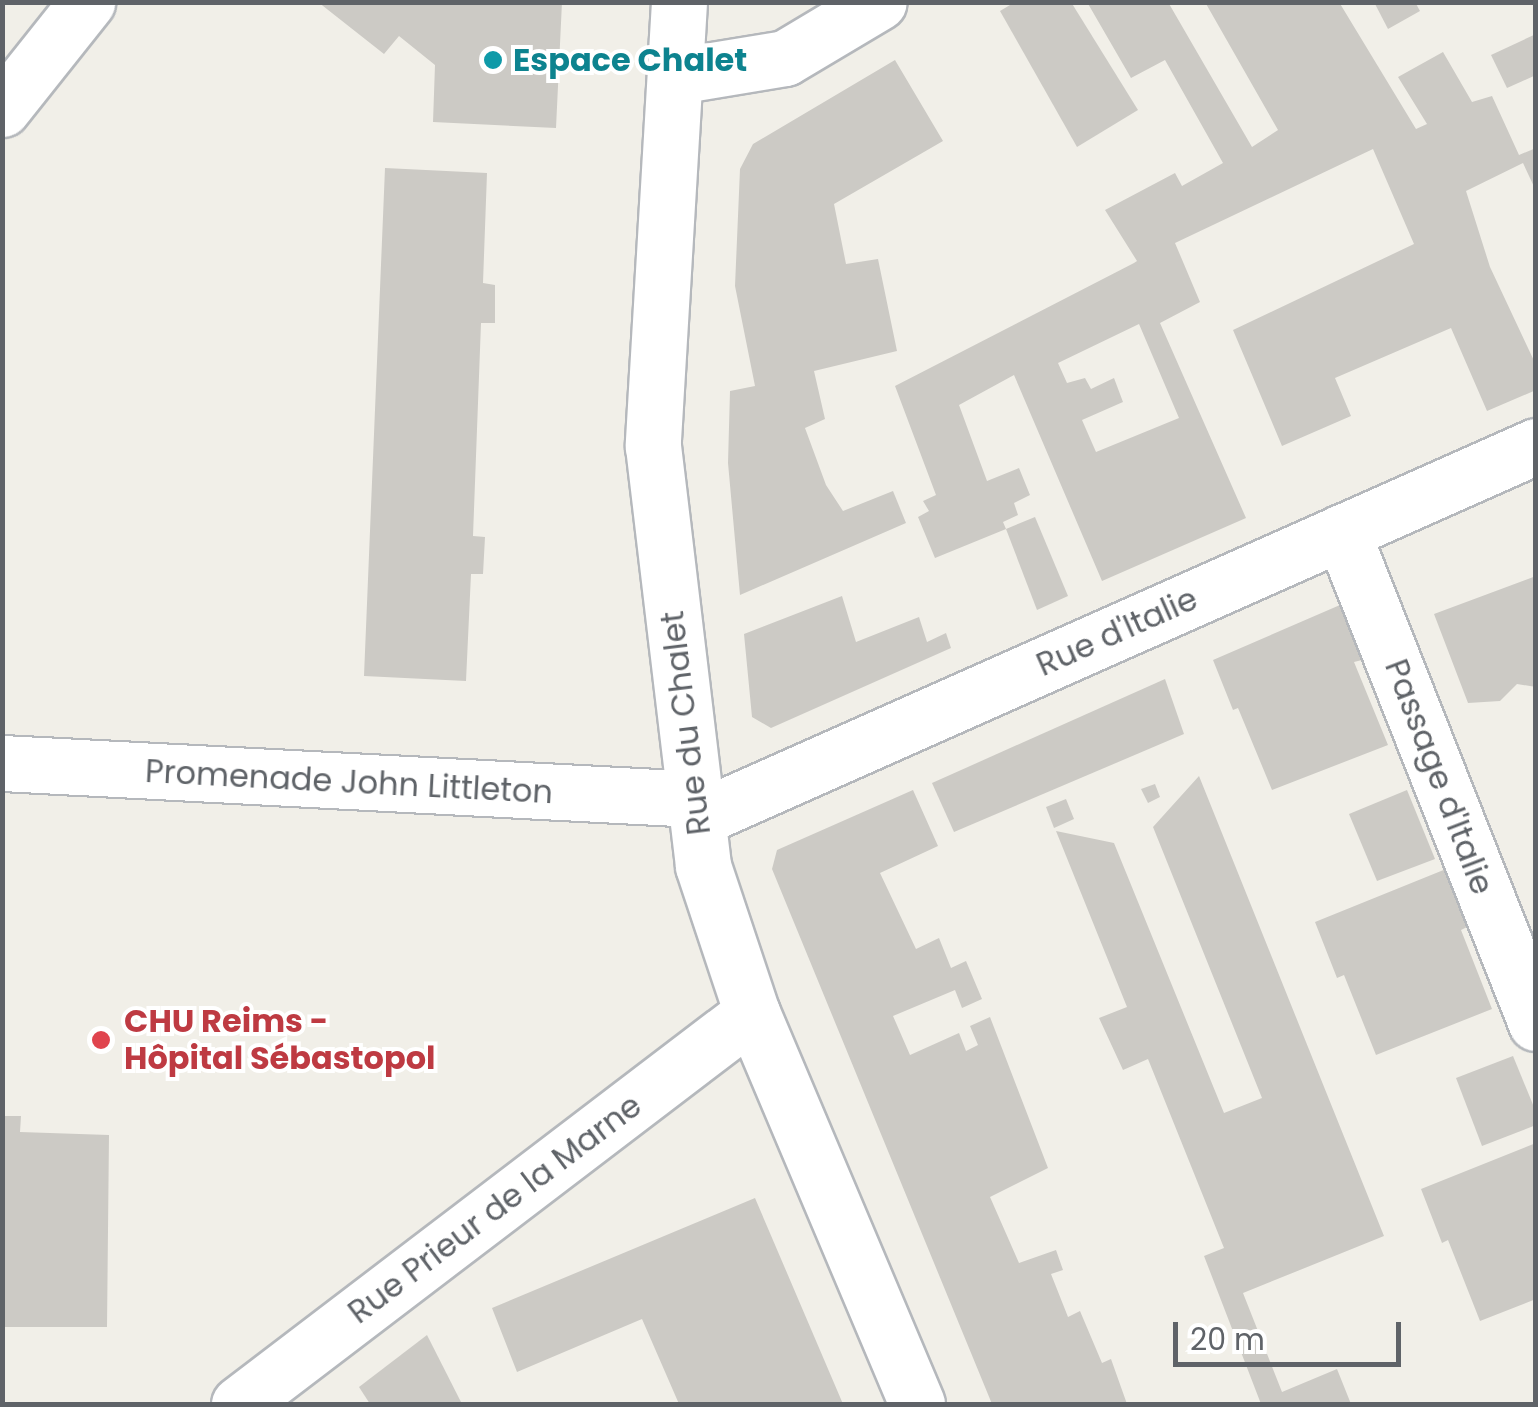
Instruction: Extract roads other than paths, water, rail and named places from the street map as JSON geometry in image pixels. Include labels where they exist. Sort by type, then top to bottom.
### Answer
[{"type":"street","points":[[2,109],[87,2]]},
{"type":"street","name":"Rue du Chalet","points":[[680,2],[653,446],[703,866],[752,1013],[917,1404]]},
{"type":"street","points":[[676,76],[785,58],[878,2]]},
{"type":"street","name":"Rue d'Italie","points":[[697,808],[1536,446]]},
{"type":"street","name":"Passage d'Italie","points":[[1342,532],[1536,1023]]},
{"type":"street","name":"Promenade John Littleton","points":[[2,763],[697,808]]},
{"type":"street","name":"Rue Prieur de la Marne","points":[[239,1404],[752,1013]]},
{"type":"place","name":"Espace Chalet","points":[[493,60]]},
{"type":"place","name":"CHU Reims - Hôpital Sébastopol","points":[[101,1040]]}]
